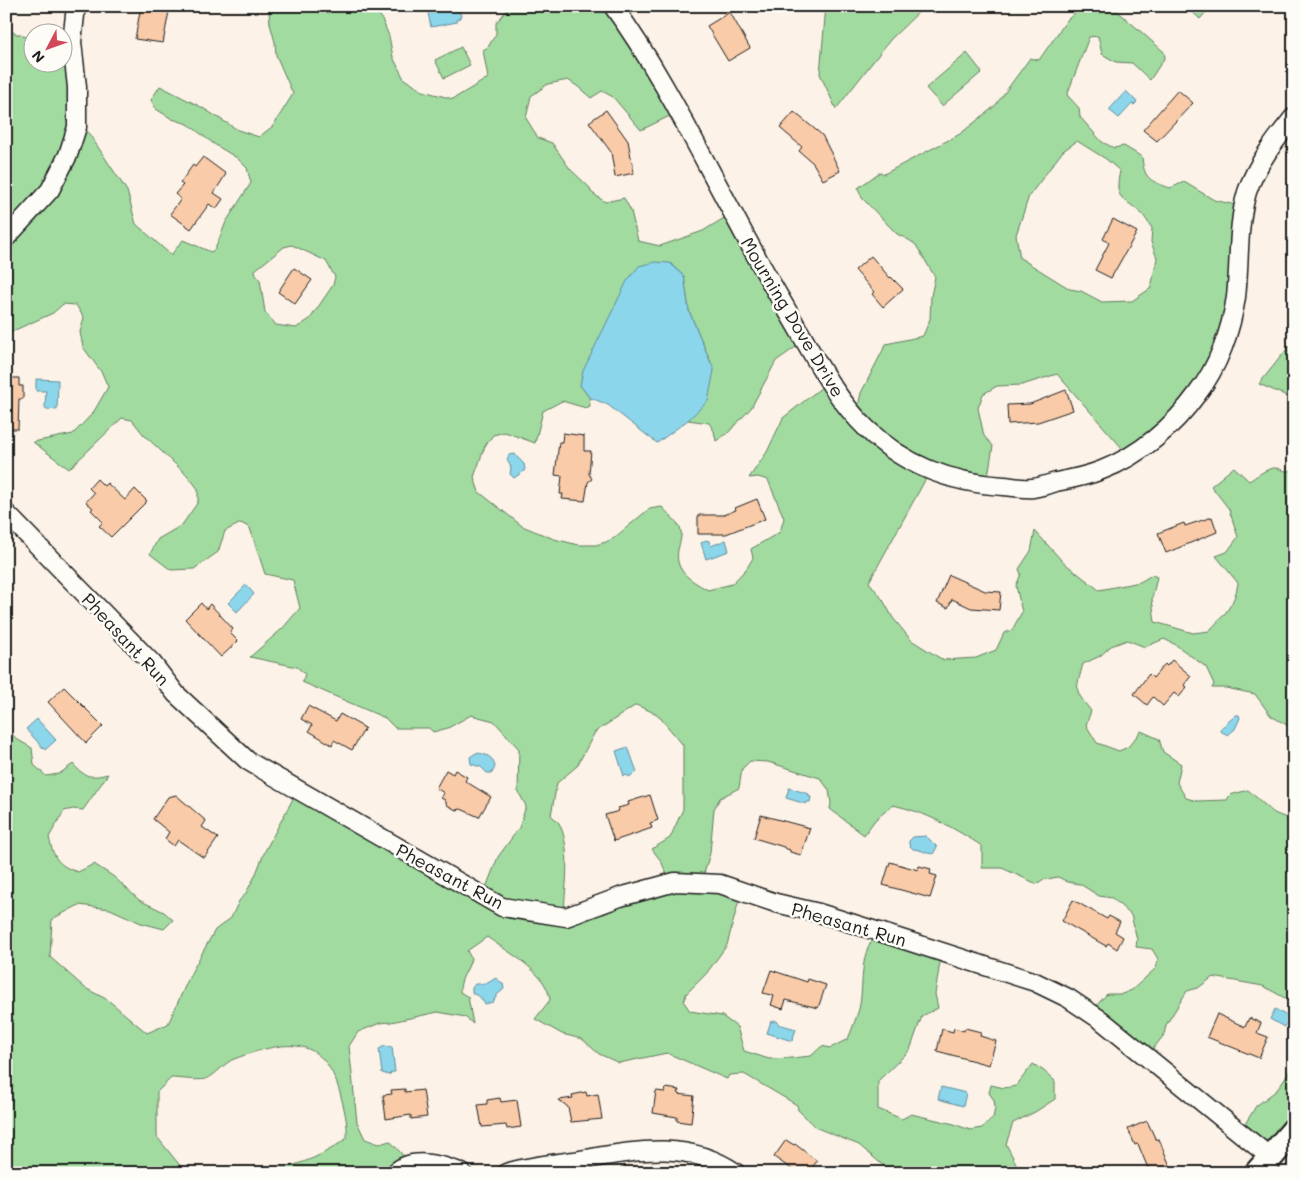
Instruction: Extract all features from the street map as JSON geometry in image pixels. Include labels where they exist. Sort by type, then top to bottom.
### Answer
[{"type":"street","points":[[6,238],[50,190],[68,155],[77,127],[77,87],[72,42],[76,6]]},
{"type":"street","name":"Mourning Dove Drive","points":[[612,6],[658,75],[770,282],[836,393],[868,430],[891,450],[941,476],[977,484],[1033,488],[1103,470],[1127,458],[1150,443],[1186,410],[1211,372],[1227,336],[1236,297],[1240,233],[1248,191],[1263,160],[1294,117]]},
{"type":"street","name":"Pheasant Run","points":[[6,513],[152,663],[176,694],[248,761],[502,907],[566,917],[620,897],[675,882],[720,884],[776,903],[819,913],[1035,982],[1068,998],[1101,1020],[1264,1165]]},
{"type":"street","points":[[1264,1165],[1294,1130]]},
{"type":"street","points":[[506,1173],[519,1169],[599,1156],[645,1151],[679,1151],[715,1160],[736,1173]]},
{"type":"street","points":[[395,1173],[408,1165],[423,1164],[439,1165],[462,1173]]},
{"type":"green space","points":[[273,6],[371,6],[381,17],[389,36],[393,57],[404,79],[423,91],[453,99],[488,78],[483,50],[488,47],[496,34],[496,23],[510,6],[611,6],[676,113],[641,130],[613,97],[602,91],[591,98],[568,80],[548,84],[531,96],[526,118],[538,138],[552,143],[570,169],[590,188],[591,192],[605,202],[624,198],[631,211],[638,241],[660,246],[703,231],[729,215],[803,342],[776,361],[751,408],[728,433],[716,441],[714,431],[709,423],[688,420],[714,370],[689,311],[684,276],[580,385],[589,397],[590,406],[586,408],[562,401],[543,411],[535,443],[505,432],[493,435],[485,446],[474,477],[479,492],[522,526],[554,539],[579,545],[596,545],[606,542],[614,538],[649,509],[662,507],[676,521],[681,531],[677,558],[682,570],[690,579],[708,590],[732,584],[747,568],[753,558],[751,549],[780,532],[784,518],[768,480],[758,477],[749,478],[767,452],[783,418],[827,383],[856,416],[861,393],[886,344],[923,336],[930,319],[931,296],[935,277],[916,245],[897,234],[862,198],[858,188],[880,172],[884,174],[960,134],[995,106],[1030,58],[1039,60],[1067,20],[1083,6],[1095,6],[1105,11],[1114,8],[1164,52],[1165,57],[1150,80],[1132,63],[1116,62],[1102,54],[1098,36],[1089,37],[1067,95],[1079,108],[1080,117],[1102,142],[1114,148],[1124,146],[1142,157],[1145,171],[1153,181],[1170,188],[1184,182],[1214,200],[1240,206],[1235,303],[1188,409],[1130,457],[1057,374],[1022,385],[997,386],[983,394],[978,408],[984,436],[993,446],[987,482],[929,473],[869,582],[883,600],[893,618],[911,640],[943,660],[976,658],[996,650],[1004,633],[1012,630],[1022,612],[1016,586],[1021,574],[1019,569],[1031,551],[1035,531],[1063,562],[1099,590],[1140,582],[1152,575],[1157,577],[1152,599],[1155,622],[1193,633],[1209,631],[1224,615],[1231,604],[1237,591],[1238,583],[1216,556],[1227,552],[1238,537],[1229,509],[1211,486],[1234,467],[1249,481],[1264,471],[1274,468],[1287,471],[1293,470],[1294,735],[1292,728],[1271,716],[1255,694],[1226,688],[1212,688],[1214,684],[1206,667],[1176,645],[1164,639],[1145,647],[1127,640],[1111,646],[1100,656],[1083,664],[1078,689],[1081,698],[1091,711],[1086,725],[1097,743],[1119,751],[1128,747],[1141,731],[1159,739],[1163,752],[1181,764],[1177,783],[1186,798],[1197,801],[1227,800],[1230,795],[1248,790],[1274,813],[1294,821],[1294,1003],[1263,986],[1213,977],[1198,988],[1187,991],[1166,1025],[1164,1035],[1144,1060],[1086,1017],[1107,994],[1122,994],[1132,990],[1156,968],[1158,959],[1152,949],[1136,947],[1137,939],[1131,915],[1112,898],[1099,896],[1080,884],[1068,882],[1058,877],[1042,880],[1037,884],[1002,868],[982,868],[982,846],[939,821],[905,808],[893,805],[875,820],[864,835],[830,809],[829,790],[820,778],[768,762],[750,761],[742,769],[739,788],[720,798],[714,809],[710,853],[702,880],[740,896],[727,945],[706,974],[686,994],[684,1002],[690,1011],[722,1016],[737,1027],[744,1051],[769,1059],[811,1056],[822,1046],[830,1048],[848,1039],[859,1009],[866,953],[874,939],[941,956],[935,994],[938,1008],[922,1016],[910,1050],[878,1081],[878,1109],[902,1119],[911,1114],[954,1124],[970,1130],[982,1128],[993,1118],[995,1108],[994,1100],[989,1093],[991,1085],[1004,1088],[1016,1086],[1033,1064],[1055,1081],[1055,1099],[1013,1123],[1006,1144],[1021,1173],[892,1173],[859,1145],[817,1128],[798,1110],[797,1105],[744,1074],[729,1075],[727,1079],[667,1053],[619,1063],[599,1054],[582,1039],[562,1034],[535,1019],[550,1000],[542,981],[526,964],[487,937],[467,951],[471,958],[460,987],[460,992],[468,997],[473,1024],[465,1017],[438,1012],[380,1023],[358,1032],[349,1046],[357,1122],[365,1139],[379,1144],[390,1141],[410,1163],[401,1173],[264,1173],[273,1166],[276,1169],[286,1167],[313,1158],[347,1138],[344,1110],[333,1073],[323,1059],[312,1051],[299,1046],[285,1046],[269,1048],[234,1059],[206,1079],[171,1078],[157,1092],[157,1137],[186,1173],[6,1173],[6,729],[18,740],[32,748],[34,765],[46,776],[59,774],[73,764],[81,772],[89,776],[108,774],[83,810],[73,809],[64,811],[49,837],[54,855],[65,867],[78,872],[94,864],[114,877],[139,900],[164,912],[173,920],[164,929],[141,923],[110,909],[79,905],[52,919],[50,957],[85,988],[108,1000],[147,1033],[168,1024],[191,973],[215,930],[231,918],[239,901],[246,893],[265,851],[295,795],[485,890],[498,857],[519,828],[526,806],[518,791],[519,749],[494,721],[471,715],[448,728],[433,732],[429,728],[395,728],[385,718],[302,682],[305,674],[297,667],[250,657],[283,628],[300,608],[293,580],[265,574],[250,528],[241,523],[225,531],[218,552],[194,569],[171,570],[150,554],[158,539],[182,525],[198,502],[198,489],[189,477],[144,435],[132,420],[122,418],[69,469],[33,442],[73,434],[93,413],[108,387],[102,373],[83,347],[80,332],[84,318],[76,305],[63,304],[53,313],[6,334],[6,30],[22,36],[22,72],[72,72],[72,31],[76,31],[84,126],[127,191],[136,224],[171,255],[183,240],[211,252],[215,249],[226,222],[251,183],[247,168],[237,158],[214,144],[188,124],[172,119],[156,109],[151,100],[160,86],[201,107],[238,130],[259,137],[273,126],[293,94],[276,55],[269,11]],"holes":[[[1077,141],[1106,159],[1120,171],[1118,187],[1121,196],[1142,214],[1152,228],[1151,242],[1157,258],[1151,288],[1132,301],[1102,302],[1081,291],[1070,289],[1020,258],[1016,235],[1029,196],[1063,151]],[[292,245],[326,261],[335,277],[333,285],[310,319],[296,328],[276,325],[265,312],[260,280],[255,270],[284,247]],[[636,705],[657,714],[683,745],[683,809],[670,838],[652,849],[661,861],[671,884],[604,914],[564,913],[567,856],[563,833],[559,823],[551,815],[557,783],[577,766],[595,732]]]},
{"type":"green space","points":[[826,6],[881,6],[891,11],[901,6],[925,6],[890,40],[836,109],[820,74]]},
{"type":"green space","points":[[1186,6],[1211,6],[1200,19]]},
{"type":"green space","points":[[461,47],[470,65],[444,78],[435,60]]},
{"type":"green space","points":[[967,53],[982,72],[942,106],[926,88]]},
{"type":"green space","points":[[1294,340],[1294,399],[1259,384]]},
{"type":"green space","points":[[1294,1062],[1294,1131],[1268,1157],[1239,1134],[1256,1106],[1277,1090]]},
{"type":"water","points":[[454,8],[461,15],[457,22],[431,27],[428,13]]},
{"type":"water","points":[[1126,91],[1137,102],[1134,105],[1132,104],[1119,118],[1109,110]]},
{"type":"water","points":[[655,262],[670,263],[684,276],[689,311],[714,370],[708,401],[688,420],[657,443],[608,405],[589,397],[580,385],[583,371],[627,281],[639,266]]},
{"type":"water","points":[[36,379],[58,380],[57,410],[46,409],[46,391],[36,391]]},
{"type":"water","points":[[514,454],[524,464],[525,469],[514,478],[510,474],[511,467],[507,460],[509,455]]},
{"type":"water","points":[[706,540],[709,541],[711,546],[726,540],[729,551],[706,559],[701,543]]},
{"type":"water","points":[[246,585],[254,594],[237,612],[228,603]]},
{"type":"water","points":[[1236,715],[1239,715],[1240,718],[1235,729],[1228,735],[1220,731],[1220,729]]},
{"type":"water","points":[[37,719],[56,740],[45,750],[26,729]]},
{"type":"water","points":[[628,747],[637,772],[629,777],[627,775],[624,776],[616,751]]},
{"type":"water","points":[[476,753],[491,758],[495,767],[492,773],[487,773],[481,767],[471,764],[470,757]]},
{"type":"water","points":[[789,788],[809,794],[809,797],[811,797],[810,802],[806,804],[786,798]]},
{"type":"water","points":[[926,836],[937,847],[933,854],[913,849],[909,845],[909,841],[913,837]]},
{"type":"water","points":[[496,978],[503,984],[504,989],[493,1002],[485,1004],[480,997],[472,993],[472,988],[475,984],[486,984]]},
{"type":"water","points":[[1275,1009],[1290,1018],[1284,1027],[1270,1019]]},
{"type":"water","points":[[774,1020],[778,1024],[796,1029],[792,1041],[767,1033],[771,1021],[774,1022]]},
{"type":"water","points":[[385,1046],[392,1047],[395,1072],[389,1075],[382,1073],[379,1049]]},
{"type":"water","points":[[941,1087],[966,1093],[963,1106],[938,1099]]},
{"type":"building","points":[[141,6],[170,6],[163,43],[135,39]]},
{"type":"building","points":[[730,12],[750,48],[728,61],[707,26]]},
{"type":"building","points":[[1178,90],[1193,103],[1157,141],[1143,130]]},
{"type":"building","points":[[606,110],[628,141],[634,173],[615,177],[611,152],[589,122]]},
{"type":"building","points":[[794,112],[822,135],[840,171],[823,180],[813,163],[799,151],[802,147],[780,128]]},
{"type":"building","points":[[203,157],[226,174],[214,193],[223,199],[216,209],[209,204],[191,229],[170,214],[181,199],[175,194],[183,185],[180,183],[193,165],[195,167]]},
{"type":"building","points":[[1113,219],[1137,232],[1111,278],[1095,270],[1109,243],[1103,239]]},
{"type":"building","points":[[871,256],[890,278],[903,289],[883,307],[872,294],[874,292],[855,270]]},
{"type":"building","points":[[294,268],[312,280],[295,304],[278,292]]},
{"type":"building","points":[[6,378],[19,378],[19,386],[23,386],[23,399],[19,399],[18,429],[6,429]]},
{"type":"building","points":[[1066,390],[1073,410],[1038,422],[1008,424],[1007,405],[1030,404]]},
{"type":"building","points":[[563,433],[584,436],[584,451],[591,451],[589,474],[592,479],[588,482],[585,501],[562,499],[563,494],[560,494],[562,476],[555,475],[559,442],[562,442]]},
{"type":"building","points":[[97,479],[104,486],[107,483],[125,500],[135,489],[147,501],[111,537],[99,526],[103,522],[86,502],[94,493],[89,488]]},
{"type":"building","points":[[757,499],[765,519],[726,534],[698,534],[698,515],[723,515]]},
{"type":"building","points":[[1212,517],[1217,532],[1166,553],[1158,533],[1184,523],[1185,526]]},
{"type":"building","points":[[949,575],[985,591],[1001,592],[999,610],[971,608],[952,599],[948,608],[937,603]]},
{"type":"building","points":[[201,603],[206,609],[210,604],[233,629],[230,633],[238,641],[221,657],[185,619]]},
{"type":"building","points":[[1172,660],[1191,676],[1184,685],[1187,687],[1179,697],[1174,693],[1163,706],[1153,697],[1147,705],[1134,694],[1149,674],[1153,678],[1165,664],[1167,666]]},
{"type":"building","points":[[64,687],[103,726],[86,743],[48,702]]},
{"type":"building","points":[[308,706],[336,721],[340,714],[365,728],[352,750],[334,740],[332,745],[309,731],[312,725],[301,719]]},
{"type":"building","points":[[446,770],[453,774],[455,770],[467,777],[465,781],[491,797],[479,817],[461,809],[456,810],[447,805],[445,800],[441,798],[444,793],[436,788]]},
{"type":"building","points":[[176,795],[206,821],[202,827],[218,838],[204,858],[178,840],[174,846],[165,839],[169,832],[153,819],[168,797]]},
{"type":"building","points":[[650,795],[658,820],[650,823],[652,828],[614,841],[605,815],[619,811],[618,808],[629,805],[628,802]]},
{"type":"building","points":[[761,815],[810,828],[801,855],[790,852],[790,850],[784,847],[754,838]]},
{"type":"building","points":[[890,862],[918,870],[919,866],[931,869],[930,874],[937,876],[930,898],[883,885]]},
{"type":"building","points":[[1073,900],[1107,919],[1109,916],[1120,922],[1115,932],[1123,937],[1117,949],[1108,943],[1106,946],[1062,921]]},
{"type":"building","points":[[771,970],[807,982],[808,979],[826,985],[818,1008],[786,1000],[783,1009],[771,1005],[774,996],[763,993]]},
{"type":"building","points":[[1217,1014],[1245,1027],[1249,1018],[1261,1023],[1257,1033],[1268,1037],[1259,1058],[1207,1037]]},
{"type":"building","points":[[954,1028],[964,1031],[965,1028],[981,1032],[980,1036],[996,1041],[989,1065],[937,1051],[942,1029],[953,1032]]},
{"type":"building","points":[[666,1088],[679,1090],[678,1094],[694,1096],[691,1123],[677,1121],[677,1117],[653,1113],[656,1091],[665,1092]]},
{"type":"building","points":[[405,1089],[405,1092],[423,1090],[427,1117],[411,1119],[411,1115],[386,1119],[383,1095],[392,1094],[391,1090]]},
{"type":"building","points":[[586,1092],[587,1096],[598,1094],[602,1119],[571,1122],[568,1107],[559,1100],[573,1098],[572,1095]]},
{"type":"building","points":[[500,1098],[501,1102],[517,1100],[521,1127],[507,1129],[506,1125],[482,1127],[478,1105],[487,1104],[487,1100]]},
{"type":"building","points":[[1147,1121],[1156,1140],[1159,1139],[1170,1166],[1156,1173],[1150,1173],[1138,1144],[1135,1145],[1128,1129]]},
{"type":"building","points":[[786,1140],[795,1144],[817,1161],[808,1173],[797,1173],[774,1157]]}]
